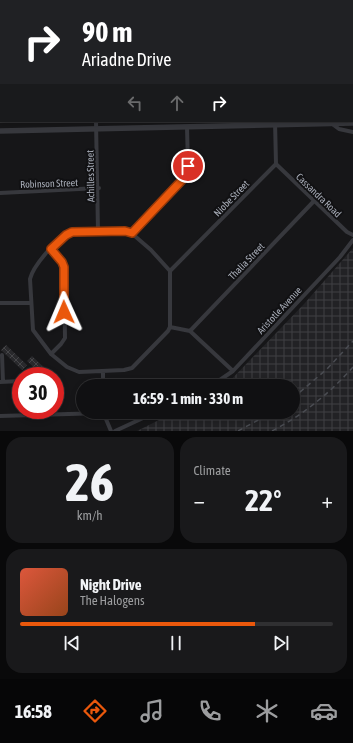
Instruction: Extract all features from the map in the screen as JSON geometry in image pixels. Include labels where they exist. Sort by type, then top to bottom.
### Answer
[{"type":"street","name":"Achilles Street","points":[[96,122],[99,188],[98,232]]},
{"type":"street","points":[[331,122],[339,129],[353,132]]},
{"type":"street","points":[[0,131],[187,127],[276,123],[353,123]]},
{"type":"street","points":[[276,123],[276,164]]},
{"type":"street","points":[[132,233],[186,174],[188,166],[187,127]]},
{"type":"street","name":"Cassandra Road","points":[[276,164],[347,232],[353,235]]},
{"type":"street","name":"Niobe Street","points":[[170,271],[276,164]]},
{"type":"street","name":"Robinson Street","points":[[0,193],[99,188]]},
{"type":"street","name":"Thalia Street","points":[[190,332],[314,201]]},
{"type":"street","points":[[125,231],[132,233],[170,271],[170,327],[164,337],[132,368],[103,371],[74,371],[51,354],[33,330],[31,273],[51,249],[69,233],[98,232],[125,231]]},
{"type":"street","name":"Aristotle Avenue","points":[[221,379],[233,371],[340,257],[353,240]]},
{"type":"street","points":[[51,249],[62,262],[64,267],[65,338],[62,344],[51,354]]},
{"type":"street","points":[[0,303],[31,303]]},
{"type":"street","points":[[170,327],[190,332],[233,371]]},
{"type":"street","points":[[2,355],[2,382],[12,381]]},
{"type":"street","points":[[103,371],[103,379]]},
{"type":"street","points":[[0,416],[76,413]]},
{"type":"street","points":[[106,419],[111,431]]},
{"type":"street","points":[[115,431],[141,419]]},
{"type":"shaded area","points":[[353,248],[353,431],[137,431],[161,419],[300,419],[300,379],[232,379],[304,304]]},
{"type":"building","points":[[6,345],[27,365],[25,367],[19,367],[1,350]]},
{"type":"building","points":[[32,356],[44,367],[33,367],[27,361]]},
{"type":"railway","points":[[300,392],[327,369],[353,341]]},
{"type":"railway","points":[[272,431],[316,403],[353,367]]},
{"type":"railway","points":[[238,431],[260,419]]},
{"type":"route","points":[[64,312],[64,267],[62,262],[51,249],[56,243],[72,232],[129,231],[132,233],[184,178],[188,166]]}]
